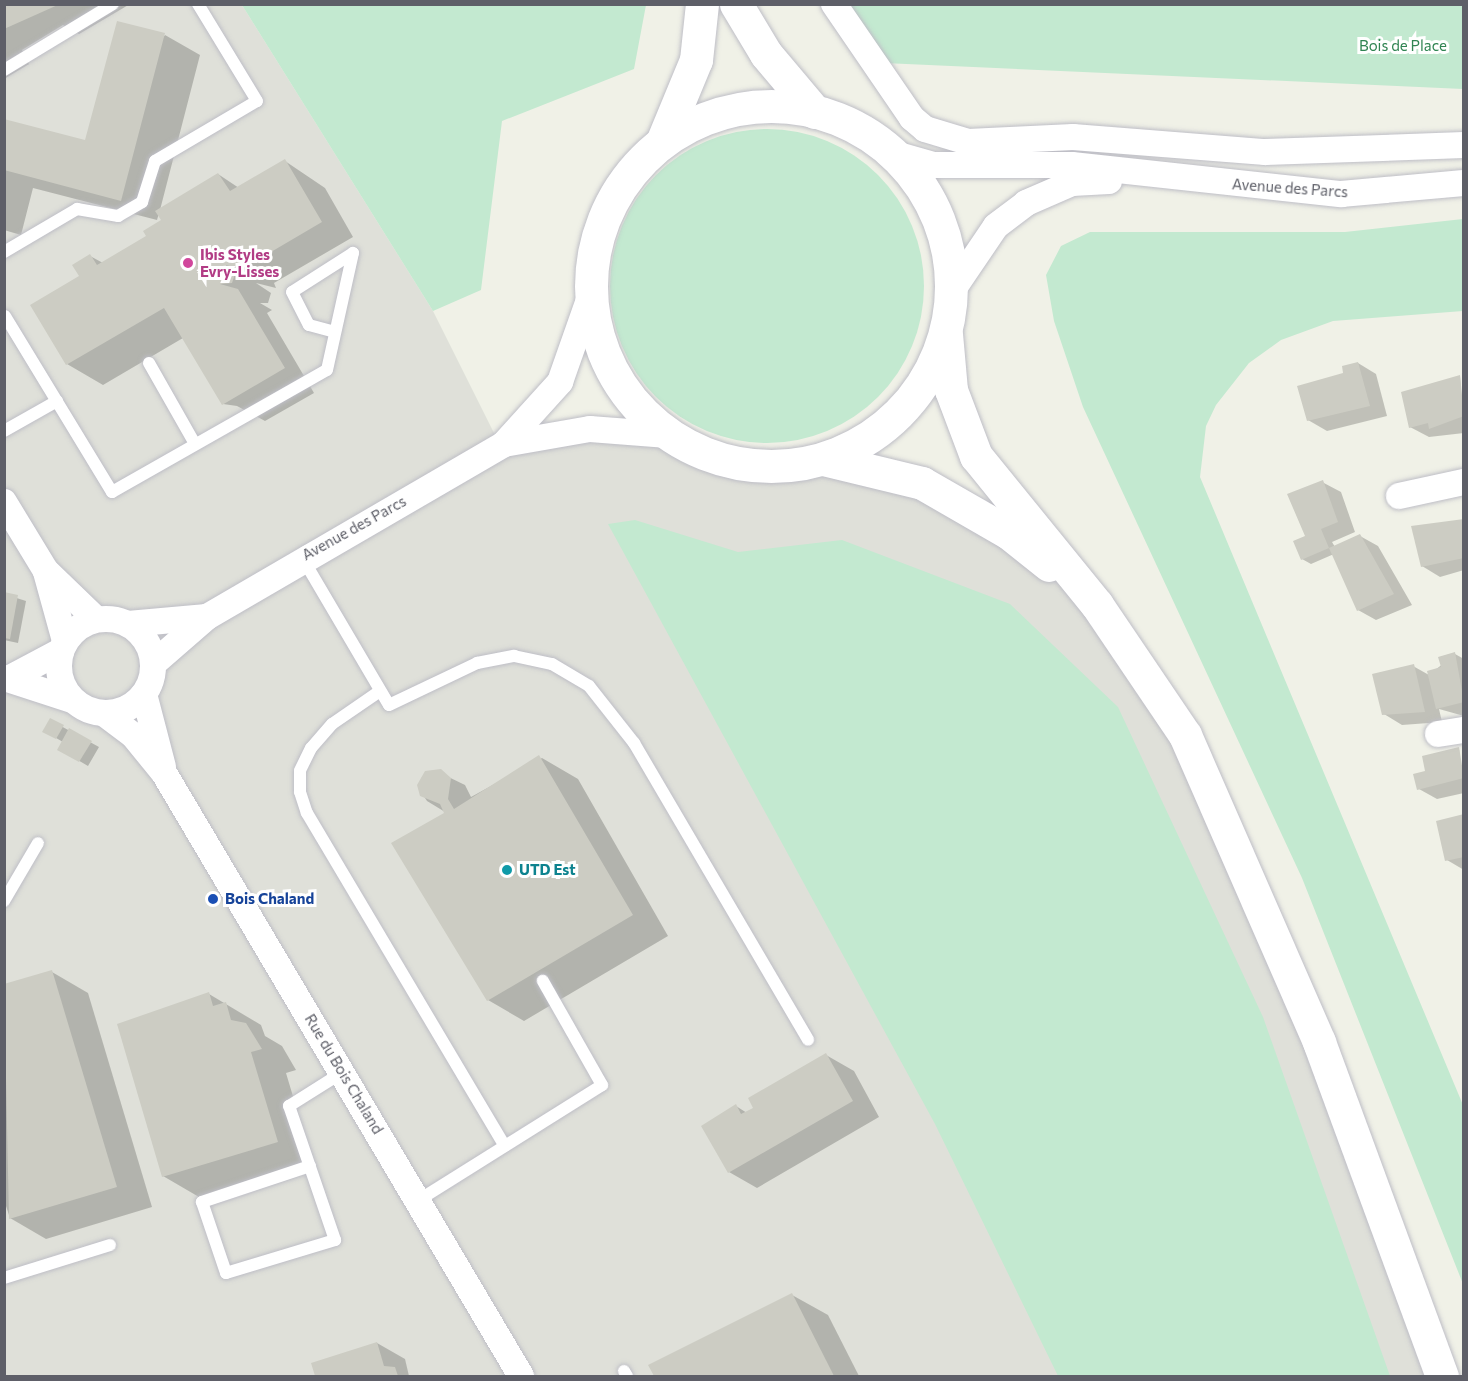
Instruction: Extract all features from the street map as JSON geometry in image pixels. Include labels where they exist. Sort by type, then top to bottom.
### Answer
[{"type":"main road","points":[[662,143],[696,60],[702,4]]},
{"type":"main road","points":[[736,4],[766,54],[815,112]]},
{"type":"main road","points":[[777,106],[815,112],[847,123],[895,154],[939,219],[952,291],[945,334],[927,377],[906,406],[880,430],[823,459],[788,466],[735,463],[668,435],[615,379],[598,336],[590,297],[595,245],[609,207],[626,178],[662,143],[718,113],[777,106]]},
{"type":"main road","points":[[945,334],[951,390],[976,456],[1097,604],[1185,735],[1319,1042],[1442,1377]]},
{"type":"main road","points":[[823,459],[891,472],[950,498],[1009,533],[1097,604]]},
{"type":"street","points":[[834,4],[912,118],[947,137],[968,142],[1073,137],[1265,152],[1464,145]]},
{"type":"street","name":"Avenue des Parcs","points":[[895,154],[934,165],[1072,165],[1152,178],[1341,194],[1464,183]]},
{"type":"street","name":"Avenue des Parcs","points":[[952,291],[996,226],[1026,202],[1072,183],[1152,178]]},
{"type":"street","name":"Avenue des Parcs","points":[[153,664],[207,617],[302,558],[504,444],[560,382],[590,297]]},
{"type":"street","name":"Avenue des Parcs","points":[[504,444],[590,429],[668,435]]},
{"type":"street","points":[[1399,496],[1464,482]]},
{"type":"street","points":[[4,502],[46,571],[96,619],[128,624],[150,648],[153,664],[144,694],[133,705],[105,714]]},
{"type":"street","points":[[46,571],[63,646],[62,684],[72,700]]},
{"type":"street","name":"Avenue des Parcs","points":[[128,624],[207,617]]},
{"type":"street","points":[[7,678],[63,646],[96,619]]},
{"type":"street","points":[[7,678],[105,714],[133,735],[164,773]]},
{"type":"street","points":[[144,694],[164,773]]},
{"type":"street","points":[[1438,734],[1464,730]]},
{"type":"street","name":"Rue du Bois Chaland","points":[[164,773],[419,1200],[521,1377]]},
{"type":"lane","points":[[4,70],[112,4]]},
{"type":"lane","points":[[4,252],[77,209],[118,216],[142,202],[155,161],[257,101],[198,4]]},
{"type":"lane","points":[[5,316],[112,492],[327,369],[353,253],[292,292],[309,325],[335,332]]},
{"type":"lane","points":[[149,363],[195,444]]},
{"type":"lane","points":[[4,431],[57,401]]},
{"type":"lane","points":[[302,558],[389,705],[477,663],[514,657],[552,664],[589,686],[634,743],[808,1040]]},
{"type":"lane","points":[[380,691],[332,724],[311,748],[300,771],[300,792],[307,813],[505,1146]]},
{"type":"lane","points":[[4,901],[38,843]]},
{"type":"lane","points":[[419,1200],[602,1085],[543,981]]},
{"type":"lane","points":[[310,1166],[202,1202],[226,1273],[335,1240],[290,1106],[343,1072]]},
{"type":"lane","points":[[4,1278],[110,1245]]},
{"type":"shaded area","points":[[5,4],[242,5],[433,311],[500,445],[666,437],[739,467],[823,462],[921,486],[1094,605],[1182,737],[1439,1376],[5,1376]]},
{"type":"green space","points":[[242,5],[646,5],[634,69],[502,121],[481,290],[433,311]]},
{"type":"green space","name":"Bois de Place","points":[[847,5],[1463,5],[1463,89],[884,63]]},
{"type":"green space","points":[[767,129],[798,132],[841,147],[867,164],[889,186],[906,212],[917,240],[924,286],[921,317],[906,360],[889,386],[867,408],[841,425],[813,436],[767,443],[736,440],[693,425],[667,408],[645,386],[628,360],[617,332],[610,286],[613,255],[628,212],[645,186],[667,164],[693,147],[721,136]]},
{"type":"green space","points":[[1463,219],[1463,311],[1333,321],[1281,340],[1249,363],[1216,405],[1206,426],[1200,477],[1463,1105],[1463,1284],[1302,878],[1083,407],[1054,321],[1046,275],[1061,246],[1090,232],[1345,232]]},
{"type":"green space","points":[[635,520],[738,552],[842,540],[1010,604],[1118,707],[1263,1017],[1390,1376],[1058,1376],[935,1124],[608,524]]},
{"type":"building","points":[[4,4],[60,4],[4,29]]},
{"type":"building","points":[[117,21],[165,33],[121,201],[4,170],[4,119],[85,140]]},
{"type":"building","points":[[285,159],[322,222],[242,269],[225,265],[236,271],[232,283],[220,284],[238,289],[285,368],[222,405],[164,308],[66,365],[30,305],[79,276],[72,265],[90,254],[97,265],[146,236],[143,231],[161,220],[155,211],[218,173],[230,191]]},
{"type":"building","points":[[1358,362],[1370,406],[1307,421],[1297,386],[1343,373],[1342,366]]},
{"type":"building","points":[[1460,375],[1464,416],[1429,429],[1428,423],[1409,428],[1401,392]]},
{"type":"building","points":[[1323,480],[1338,522],[1321,529],[1329,548],[1301,560],[1293,541],[1305,536],[1287,494]]},
{"type":"building","points":[[1464,519],[1464,558],[1421,567],[1411,526]]},
{"type":"building","points":[[1360,534],[1394,594],[1357,611],[1329,548]]},
{"type":"building","points":[[4,592],[18,595],[10,639],[4,638]]},
{"type":"building","points":[[1455,652],[1464,702],[1436,709],[1427,671],[1441,667],[1438,657]]},
{"type":"building","points":[[1414,664],[1425,712],[1382,715],[1372,674]]},
{"type":"building","points":[[50,718],[64,725],[56,739],[42,732]]},
{"type":"building","points":[[69,728],[92,741],[79,762],[57,750]]},
{"type":"building","points":[[1459,747],[1464,778],[1417,790],[1413,774],[1425,771],[1422,756]]},
{"type":"building","name":"UTD Est","points":[[539,755],[633,915],[487,1001],[391,843],[444,813],[440,804],[420,796],[417,785],[425,771],[441,769],[451,778],[448,799],[454,809]]},
{"type":"building","points":[[1464,814],[1464,857],[1445,861],[1436,821]]},
{"type":"building","points":[[52,970],[117,1187],[9,1219],[4,984]]},
{"type":"building","points":[[209,992],[213,1006],[226,1002],[231,1020],[246,1023],[262,1049],[251,1052],[278,1142],[162,1177],[117,1024]]},
{"type":"building","points":[[826,1053],[853,1101],[728,1173],[701,1126],[736,1104],[741,1114],[753,1108],[748,1098]]},
{"type":"building","points":[[792,1293],[834,1376],[654,1376],[648,1365]]},
{"type":"building","points":[[377,1342],[384,1366],[395,1367],[398,1376],[315,1376],[311,1363]]},
{"type":"place","name":"Ibis Styles Evry-Lisses","points":[[188,263]]},
{"type":"place","name":"UTD Est","points":[[507,870]]},
{"type":"place","name":"Bois Chaland","points":[[213,899]]}]
